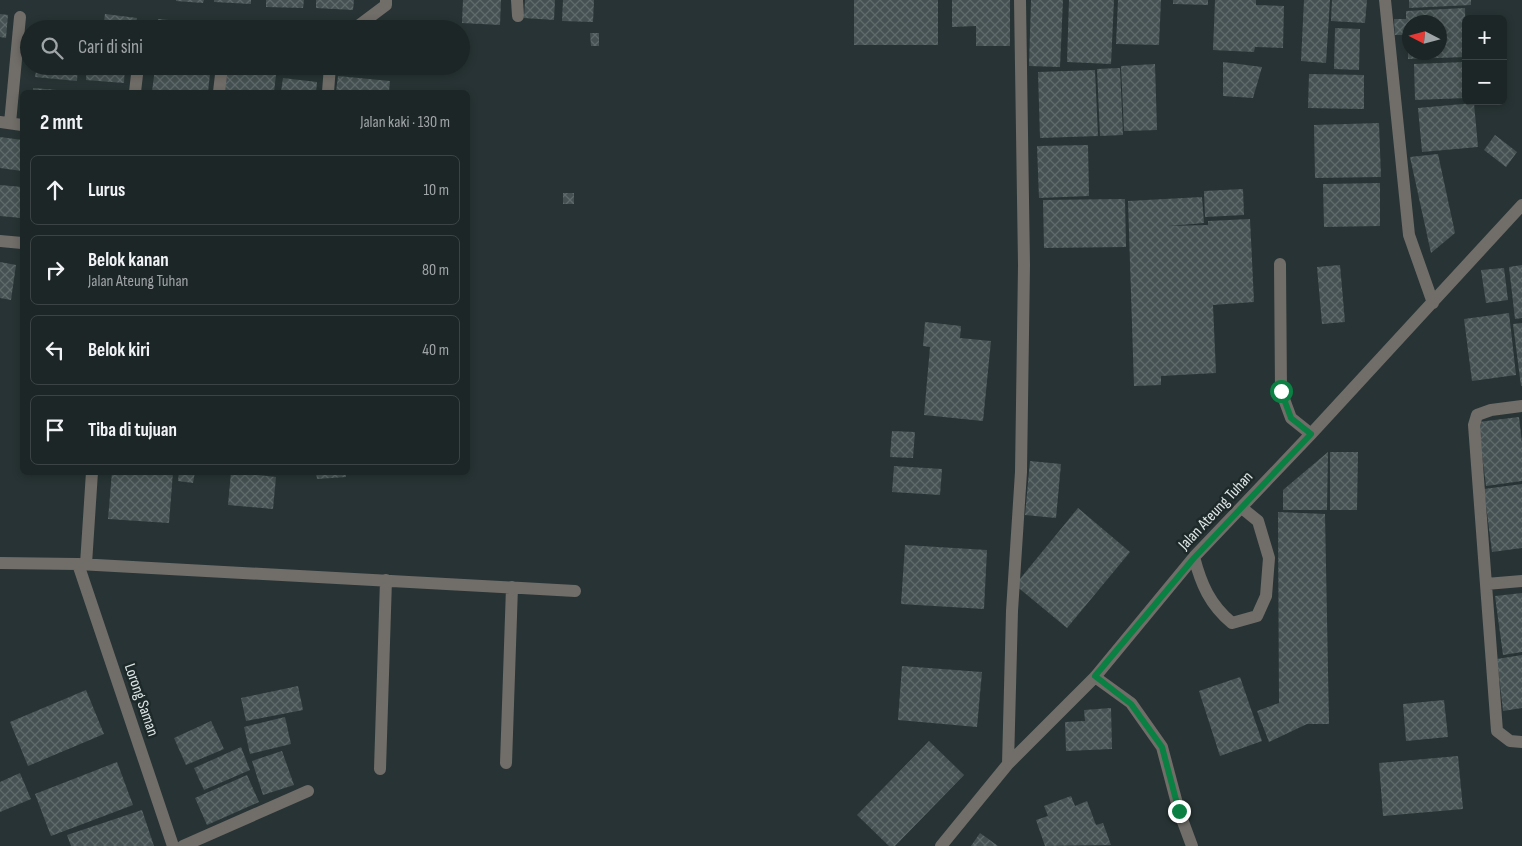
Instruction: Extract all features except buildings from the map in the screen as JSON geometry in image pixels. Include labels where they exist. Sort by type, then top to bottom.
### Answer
[{"type":"street","points":[[366,20],[386,5],[386,0]]},
{"type":"street","points":[[517,0],[518,16]]},
{"type":"street","points":[[1008,764],[1012,611],[1021,472],[1024,265],[1020,0]]},
{"type":"street","points":[[1385,0],[1409,234],[1433,302]]},
{"type":"street","points":[[11,123],[20,17]]},
{"type":"street","points":[[135,90],[137,75]]},
{"type":"street","points":[[219,90],[221,75]]},
{"type":"street","points":[[328,90],[329,75]]},
{"type":"street","name":"Jalan Ateung Tuhan","points":[[941,846],[1008,764],[1095,676],[1194,558],[1522,205]]},
{"type":"street","points":[[0,241],[20,243]]},
{"type":"street","points":[[1280,264],[1281,391],[1291,418],[1311,434]]},
{"type":"street","points":[[1522,406],[1491,410],[1477,415],[1474,425],[1496,731],[1510,741],[1522,742]]},
{"type":"street","points":[[82,564],[92,475]]},
{"type":"street","points":[[1194,558],[1201,584],[1219,613],[1232,623],[1257,616],[1266,596],[1269,558],[1258,521],[1242,508]]},
{"type":"street","points":[[0,563],[82,564],[575,591]]},
{"type":"street","name":"Lorong Saman","points":[[82,564],[173,846]]},
{"type":"street","points":[[380,769],[386,580]]},
{"type":"street","points":[[1486,584],[1522,581]]},
{"type":"street","points":[[506,763],[512,587]]},
{"type":"street","points":[[1095,676],[1131,704],[1162,747],[1179,811],[1192,846]]},
{"type":"street","points":[[183,846],[308,791]]},
{"type":"route","points":[[1179,811],[1162,747],[1131,704],[1095,676],[1194,558],[1311,434],[1291,418],[1281,391]]}]
